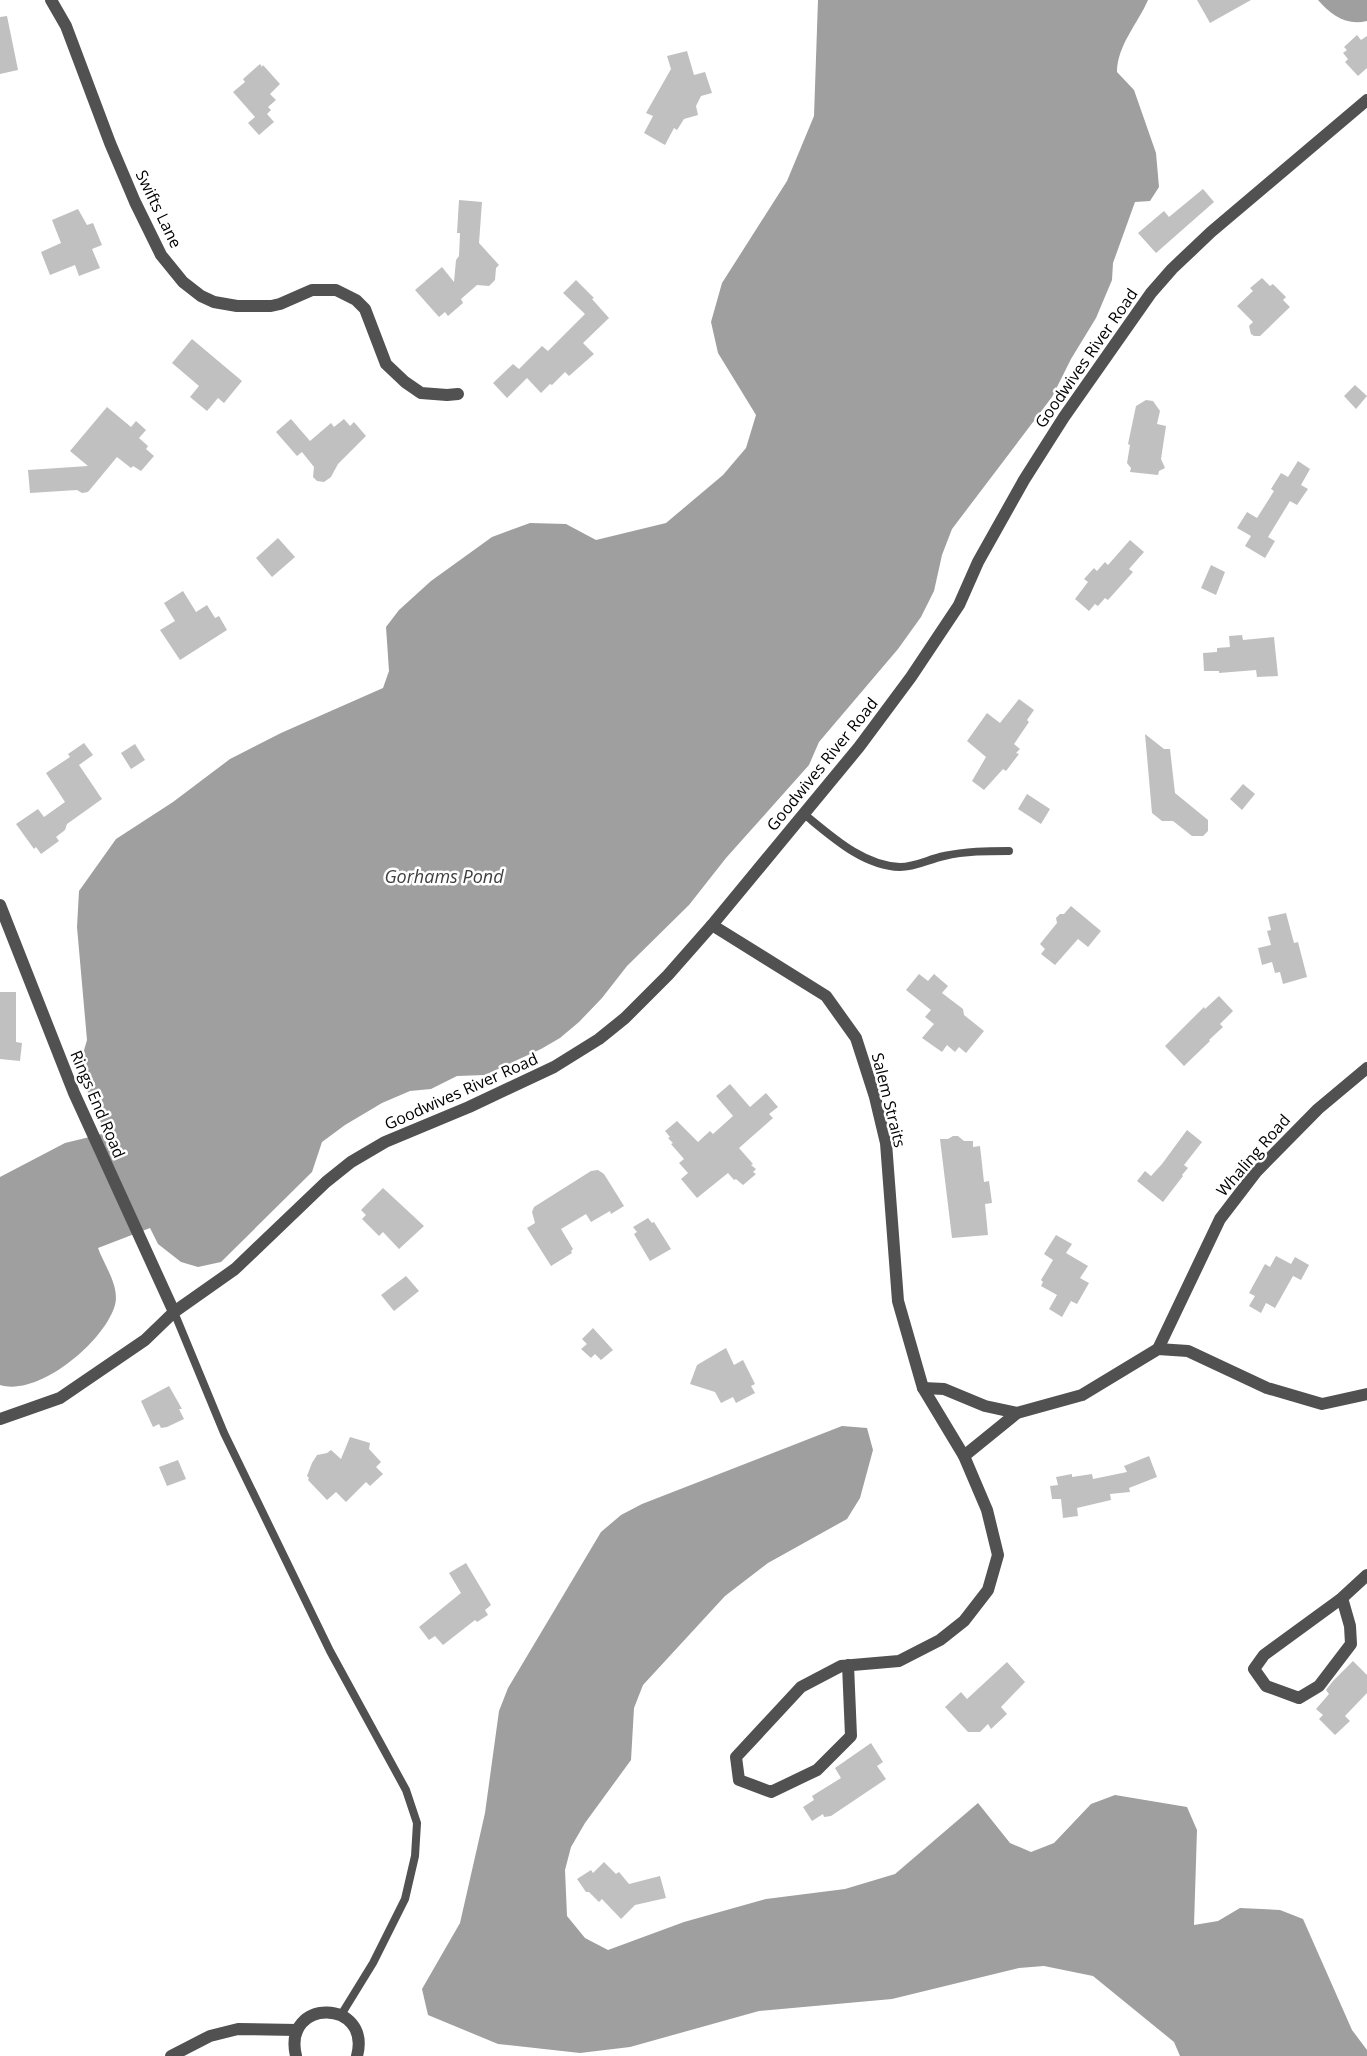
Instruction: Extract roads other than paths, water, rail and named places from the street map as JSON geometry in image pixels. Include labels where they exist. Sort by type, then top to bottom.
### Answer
[{"type":"street","name":"Swifts Lane","points":[[51,0],[66,26],[135,202],[161,255],[183,282],[201,296],[214,302],[237,306],[271,306],[312,290],[336,290],[356,300],[365,309],[386,364],[405,382],[421,393],[458,394]]},
{"type":"street","name":"Goodwives River Road","points":[[0,1419],[60,1398],[145,1340],[174,1312],[235,1269],[326,1182],[351,1162],[385,1142],[469,1107],[554,1067],[599,1039],[625,1018],[668,975],[712,925],[804,814],[911,677],[959,605],[978,562],[1026,476],[1064,417],[1151,293],[1172,269],[1211,232],[1367,100]]},
{"type":"street","name":"Rings End Road","points":[[0,904],[74,1093],[174,1312]]},
{"type":"street","name":"Salem Straits","points":[[712,925],[826,996],[856,1038],[875,1097],[886,1143],[898,1301],[923,1388],[964,1456],[987,1510],[998,1555],[988,1590],[964,1620],[940,1640],[899,1661],[848,1665],[841,1666],[801,1687],[736,1757],[739,1780],[771,1792],[817,1770],[851,1736],[848,1665]]},
{"type":"street","name":"Whaling Road","points":[[1158,1348],[1220,1219],[1256,1172],[1318,1109],[1367,1068]]},
{"type":"street","points":[[964,1456],[1017,1413],[1082,1395],[1158,1348],[1188,1352],[1267,1388],[1322,1404],[1367,1394]]},
{"type":"street","points":[[923,1388],[944,1389],[985,1406],[1017,1413]]},
{"type":"street","points":[[1342,1598],[1350,1626],[1351,1644],[1319,1686],[1299,1698],[1266,1686],[1254,1669],[1264,1654],[1342,1598],[1367,1575]]},
{"type":"street","points":[[296,2056],[294,2042],[297,2030],[305,2019],[316,2013],[329,2012],[341,2015],[351,2023],[358,2034],[357,2056]]},
{"type":"street","points":[[171,2056],[210,2036],[238,2029],[297,2030]]},
{"type":"lane","points":[[804,814],[833,838],[854,851],[870,860],[887,865],[900,867],[914,865],[966,852],[1009,851]]},
{"type":"lane","points":[[174,1312],[224,1433],[330,1652],[406,1790],[417,1823],[415,1857],[405,1899],[372,1964],[341,2015]]},
{"type":"water","name":"Gorhams Pond","points":[[818,0],[1148,0],[1120,53],[1117,72],[1134,90],[1156,153],[1159,187],[1150,201],[1135,202],[1113,263],[1112,280],[1096,318],[1071,359],[1052,397],[952,529],[942,555],[934,591],[921,617],[898,649],[819,742],[809,765],[726,858],[689,905],[627,966],[602,998],[579,1022],[560,1038],[541,1049],[485,1075],[457,1076],[431,1089],[410,1091],[382,1103],[345,1125],[322,1142],[312,1172],[221,1262],[198,1267],[181,1262],[158,1244],[150,1228],[98,1248],[115,1290],[115,1305],[109,1319],[85,1349],[51,1374],[33,1383],[16,1386],[0,1385],[0,1177],[65,1143],[106,1133],[90,1100],[80,1064],[87,1040],[77,927],[79,891],[116,839],[173,802],[230,759],[281,733],[383,688],[389,671],[386,627],[399,610],[431,581],[492,537],[530,523],[566,524],[596,540],[666,523],[723,475],[746,448],[756,415],[718,353],[711,322],[722,283],[787,181],[814,116]]},
{"type":"water","points":[[1318,0],[1367,0],[1367,21],[1346,21],[1328,10]]},
{"type":"water","points":[[842,1426],[867,1428],[873,1450],[860,1498],[847,1519],[768,1563],[725,1596],[643,1685],[634,1708],[631,1760],[585,1823],[571,1847],[565,1870],[567,1916],[585,1938],[608,1950],[684,1922],[766,1899],[845,1889],[895,1874],[978,1803],[1010,1843],[1031,1852],[1054,1843],[1091,1804],[1115,1795],[1187,1807],[1197,1830],[1194,1925],[1218,1921],[1240,1908],[1280,1910],[1303,1919],[1352,2030],[1367,2050],[1367,2056],[1180,2056],[1174,2042],[1093,1976],[1044,1966],[1019,1968],[892,1999],[759,2011],[630,2047],[580,2053],[498,2044],[428,2015],[422,1989],[460,1923],[485,1813],[499,1711],[508,1688],[601,1532],[621,1515],[642,1504]]}]
